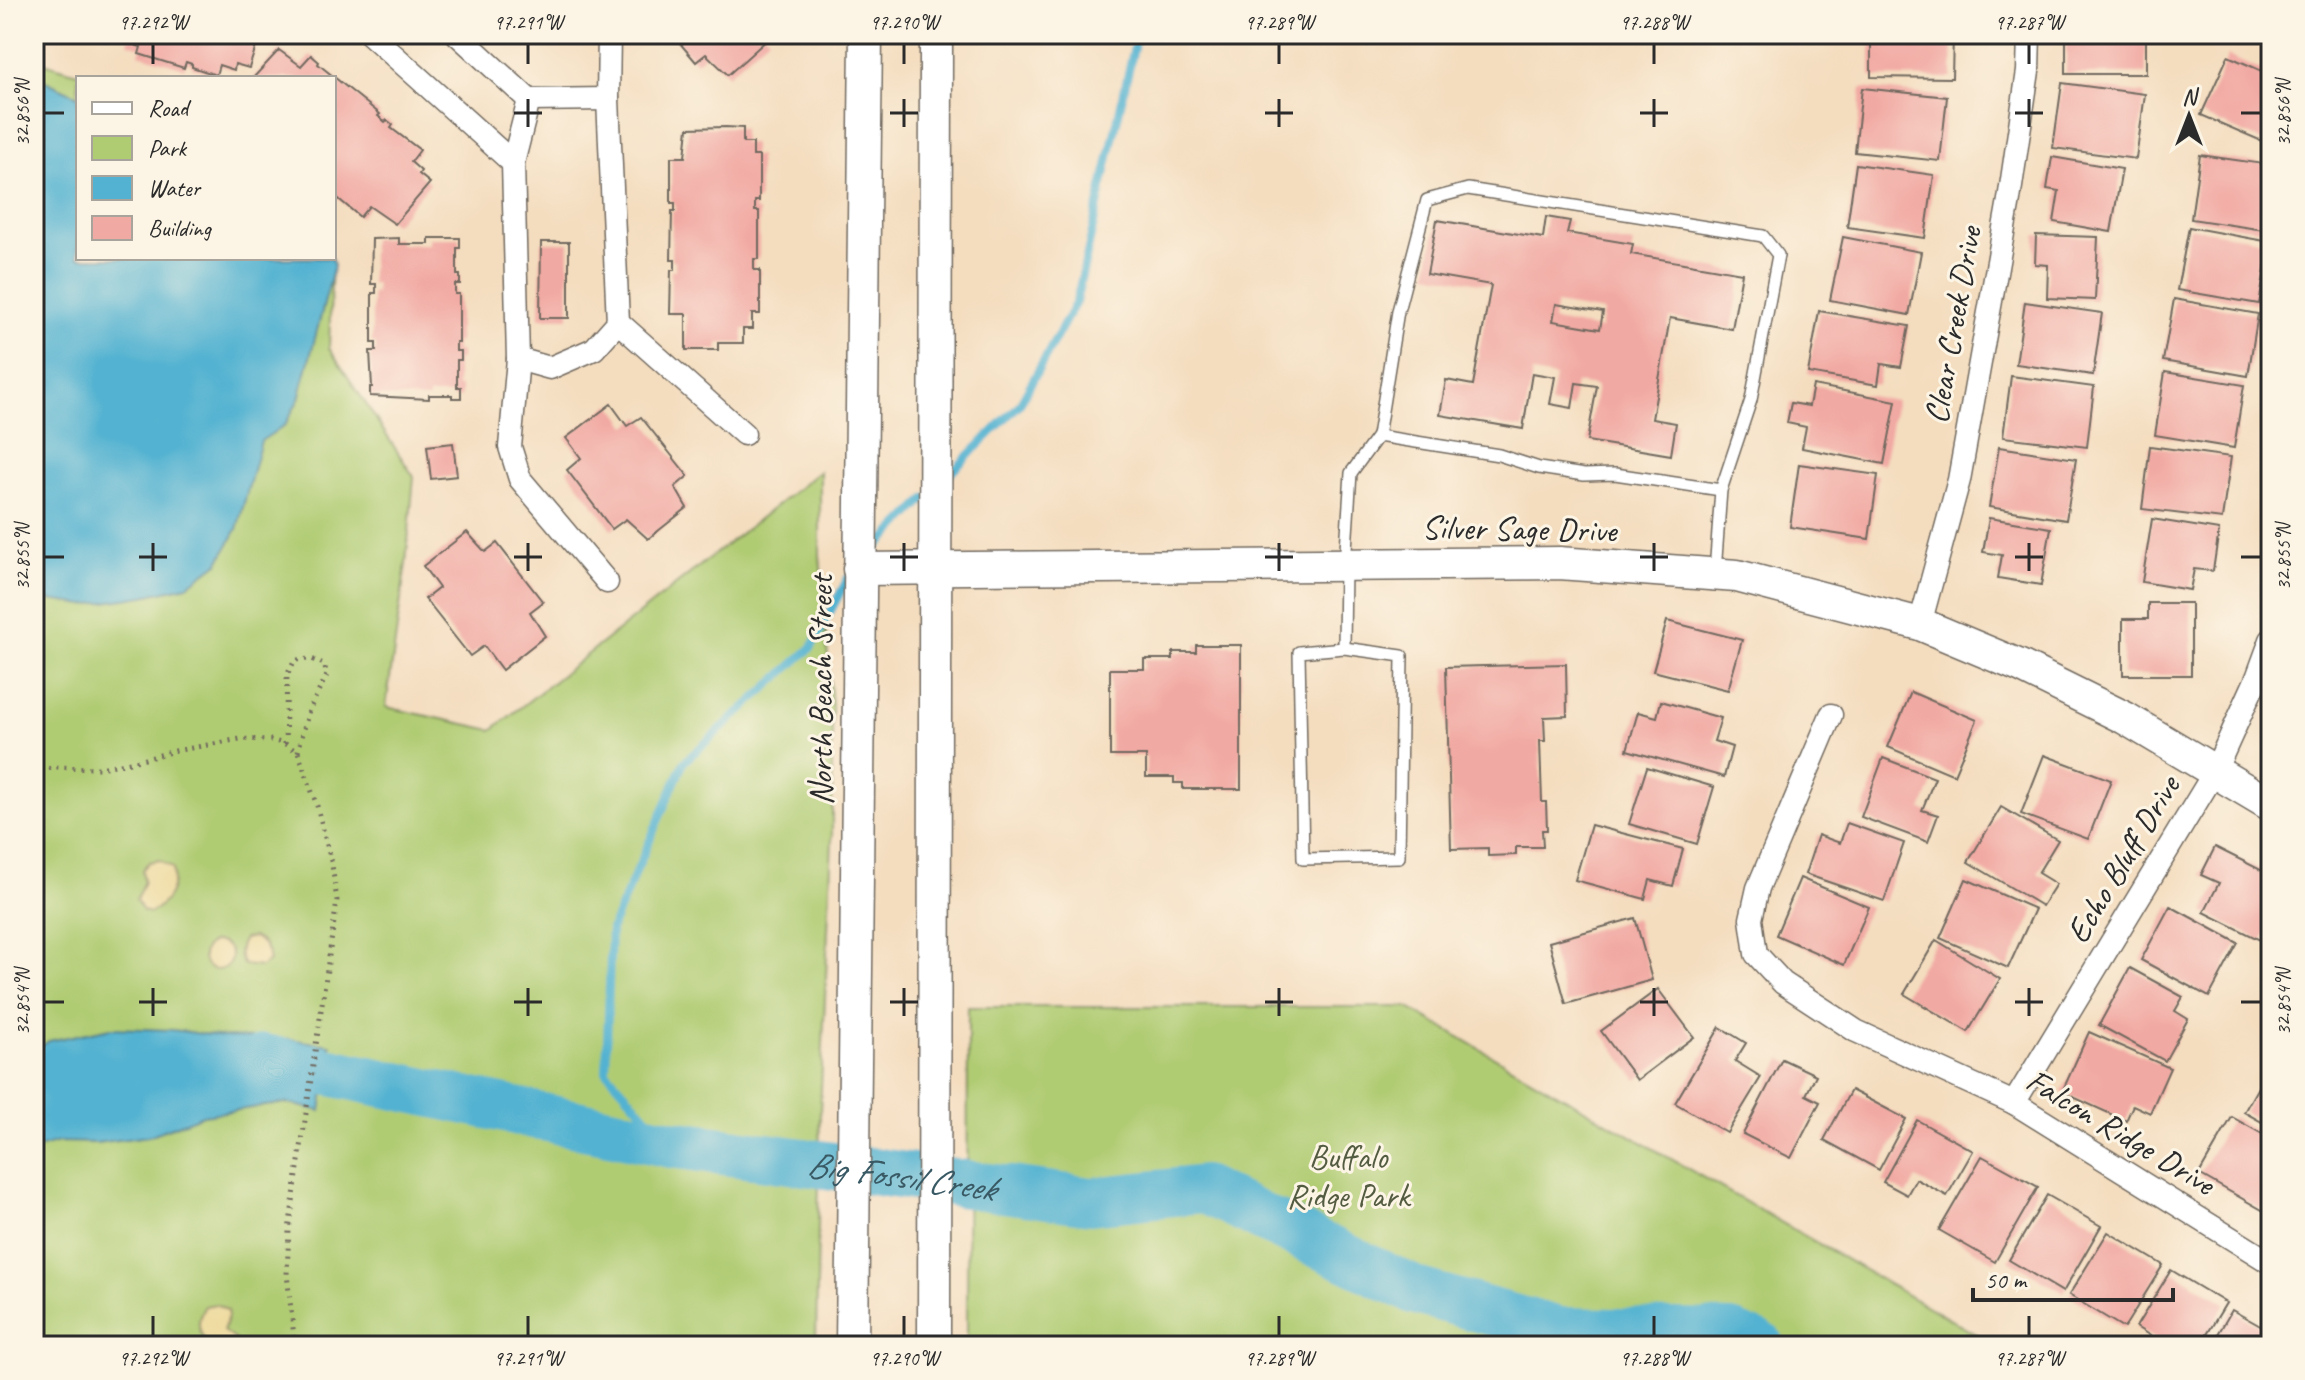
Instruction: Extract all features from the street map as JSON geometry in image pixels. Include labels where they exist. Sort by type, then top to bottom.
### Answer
[{"type":"main road","name":"North Beach Street","points":[[852,1338],[866,34]]},
{"type":"main road","points":[[934,1346],[936,34]]},
{"type":"main road","name":"Silver Sage Drive","points":[[859,569],[1559,563],[1737,576],[1920,624],[2020,666],[2125,718],[2271,805]]},
{"type":"street","points":[[370,34],[513,163]]},
{"type":"street","points":[[457,34],[529,100],[608,99]]},
{"type":"street","points":[[518,359],[550,368],[594,349],[618,322],[608,99],[609,34]]},
{"type":"street","name":"Clear Creek Drive","points":[[1920,624],[1959,480],[2009,200],[2028,71],[2029,34]]},
{"type":"street","points":[[529,100],[513,163],[518,359],[510,447],[520,479],[607,582]]},
{"type":"street","points":[[618,322],[744,434]]},
{"type":"street","name":"Echo Bluff Drive","points":[[2014,1103],[2214,773],[2271,640]]},
{"type":"street","name":"Falcon Ridge Drive","points":[[1831,715],[1758,888],[1751,919],[1756,954],[1783,983],[1856,1031],[2014,1103],[2271,1263]]},
{"type":"lane","points":[[1344,648],[1351,473],[1378,436],[1398,311],[1427,200],[1468,189],[1763,236],[1778,255],[1751,400],[1721,490],[1715,575]]},
{"type":"lane","points":[[1378,436],[1499,455],[1539,468],[1584,475],[1615,474],[1721,490]]},
{"type":"lane","points":[[1344,648],[1402,656],[1399,857],[1303,859],[1299,652],[1344,648]]},
{"type":"path","points":[[285,744],[287,675],[295,660],[311,659],[324,664],[327,675],[309,710],[298,752],[317,806],[332,865],[337,901],[289,1230],[287,1274],[295,1346]]},
{"type":"path","points":[[34,775],[53,767],[100,768],[240,739],[285,744],[298,752]]},
{"type":"green space","points":[[34,60],[87,76],[76,76],[76,260],[332,260],[329,348],[414,477],[406,563],[386,707],[492,730],[820,471],[820,555],[832,708],[832,840],[820,1112],[816,1341],[796,1346],[34,1346]]},
{"type":"green space","name":"Buffalo Ridge Park","points":[[968,1007],[1407,1007],[1996,1346],[967,1346]]},
{"type":"sand","points":[[159,860],[173,868],[172,888],[166,900],[150,913],[143,911],[136,900],[144,881],[142,870],[149,862]]},
{"type":"sand","points":[[253,937],[263,944],[267,953],[269,961],[261,967],[244,965],[239,955],[244,939]]},
{"type":"sand","points":[[217,942],[227,946],[231,956],[227,966],[217,970],[207,966],[203,956],[207,946]]},
{"type":"sand","points":[[216,1304],[227,1310],[223,1331],[235,1340],[234,1346],[197,1346],[204,1339],[199,1318],[205,1306]]},
{"type":"water","points":[[34,76],[76,95],[76,260],[332,260],[334,266],[299,399],[285,425],[261,441],[237,529],[219,562],[187,586],[144,596],[85,605],[34,598]]},
{"type":"water","points":[[111,1028],[173,1030],[331,1045],[321,1111],[286,1103],[203,1115],[149,1136],[96,1143],[59,1142],[34,1149],[34,1051],[49,1041]]},
{"type":"building","points":[[131,34],[260,34],[249,68],[235,64],[234,70],[219,65],[216,75],[186,62],[184,68],[139,54],[141,47],[128,43]]},
{"type":"building","points":[[672,34],[765,34],[769,38],[728,75],[706,54],[696,62]]},
{"type":"building","points":[[1871,34],[1953,34],[1952,78],[1871,77]]},
{"type":"building","points":[[2066,34],[2146,34],[2146,74],[2066,74]]},
{"type":"building","points":[[279,50],[301,66],[311,55],[333,76],[255,76]]},
{"type":"building","points":[[2228,56],[2271,75],[2271,145],[2201,115]]},
{"type":"building","points":[[336,79],[420,150],[411,162],[430,183],[395,224],[369,206],[360,217],[336,197]]},
{"type":"building","points":[[2062,83],[2145,94],[2136,159],[2053,148]]},
{"type":"building","points":[[1862,88],[1947,97],[1940,161],[1855,152]]},
{"type":"building","points":[[688,128],[743,128],[743,143],[753,143],[753,156],[759,156],[759,201],[755,201],[755,211],[759,211],[759,259],[754,259],[754,270],[760,270],[760,314],[752,314],[752,329],[743,329],[743,343],[718,343],[718,350],[686,350],[686,314],[670,314],[671,270],[675,270],[675,260],[671,260],[672,211],[675,211],[675,203],[671,203],[671,157],[685,157]]},
{"type":"building","points":[[2200,155],[2271,165],[2271,231],[2191,219]]},
{"type":"building","points":[[2052,157],[2122,169],[2111,232],[2054,222],[2059,191],[2047,189]]},
{"type":"building","points":[[1856,164],[1934,175],[1925,238],[1847,227]]},
{"type":"building","points":[[1546,217],[1570,221],[1567,233],[1633,244],[1631,254],[1742,273],[1732,329],[1670,318],[1652,419],[1676,423],[1671,455],[1587,441],[1597,386],[1576,383],[1572,408],[1550,404],[1555,377],[1532,373],[1523,429],[1440,415],[1446,380],[1473,385],[1491,285],[1427,274],[1437,220],[1543,238]],"holes":[[[1556,304],[1603,312],[1600,329],[1553,321]]]},
{"type":"building","points":[[2189,227],[2270,242],[2259,304],[2177,290]]},
{"type":"building","points":[[2036,235],[2098,237],[2095,300],[2047,298],[2048,265],[2035,264]]},
{"type":"building","points":[[1843,237],[1921,252],[1909,315],[1830,300]]},
{"type":"building","points":[[399,238],[399,244],[429,244],[429,238],[460,238],[457,275],[460,275],[460,284],[455,284],[455,294],[459,294],[459,342],[456,342],[456,351],[461,351],[461,360],[457,360],[457,387],[461,387],[461,398],[452,398],[452,395],[429,395],[429,399],[370,396],[370,351],[376,351],[376,343],[372,343],[372,293],[376,293],[376,284],[371,284],[372,239]]},
{"type":"building","points":[[541,242],[569,242],[569,318],[540,318]]},
{"type":"building","points":[[2174,299],[2258,314],[2248,376],[2163,361]]},
{"type":"building","points":[[2025,302],[2102,313],[2093,375],[2016,364]]},
{"type":"building","points":[[1819,311],[1909,326],[1901,367],[1881,364],[1878,385],[1808,373]]},
{"type":"building","points":[[2165,372],[2244,385],[2234,448],[2155,435]]},
{"type":"building","points":[[2011,376],[2094,387],[2087,447],[2003,437]]},
{"type":"building","points":[[1813,385],[1896,401],[1884,464],[1802,448],[1806,427],[1787,423],[1791,403],[1809,406]]},
{"type":"building","points":[[611,404],[627,426],[641,417],[688,476],[675,487],[687,508],[648,539],[626,519],[612,529],[567,470],[581,458],[566,438]]},
{"type":"building","points":[[453,443],[457,476],[431,479],[427,446]]},
{"type":"building","points":[[2150,446],[2231,457],[2222,519],[2142,509]]},
{"type":"building","points":[[1999,447],[2076,459],[2066,520],[1989,507]]},
{"type":"building","points":[[1799,464],[1878,475],[1869,539],[1790,527]]},
{"type":"building","points":[[1989,518],[2051,528],[2041,585],[1998,578],[2002,555],[1983,552]]},
{"type":"building","points":[[2152,519],[2219,530],[2213,571],[2194,569],[2190,590],[2142,582]]},
{"type":"building","points":[[467,532],[485,552],[497,543],[543,602],[530,612],[545,636],[502,670],[484,646],[470,656],[425,599],[439,588],[423,566]]},
{"type":"building","points":[[2148,603],[2191,603],[2191,675],[2123,675],[2123,619],[2148,619]]},
{"type":"building","points":[[1667,621],[1742,640],[1728,690],[1653,671]]},
{"type":"building","points":[[1196,645],[1241,645],[1241,789],[1183,789],[1183,783],[1174,783],[1174,777],[1146,777],[1146,756],[1110,756],[1110,669],[1144,669],[1144,659],[1173,659],[1173,652],[1196,652]]},
{"type":"building","points":[[1566,664],[1567,716],[1544,717],[1545,741],[1540,741],[1542,802],[1546,802],[1547,830],[1542,830],[1543,847],[1516,847],[1516,855],[1488,856],[1488,848],[1451,849],[1446,667]]},
{"type":"building","points":[[1911,692],[1977,720],[1954,775],[1888,747]]},
{"type":"building","points":[[1661,701],[1721,718],[1714,741],[1732,747],[1724,777],[1627,750],[1638,712],[1657,717]]},
{"type":"building","points":[[2044,755],[2111,780],[2088,839],[2021,814]]},
{"type":"building","points":[[1883,758],[1935,778],[1922,810],[1938,815],[1928,842],[1861,817]]},
{"type":"building","points":[[1647,767],[1714,787],[1697,844],[1629,824]]},
{"type":"building","points":[[2001,807],[2058,840],[2038,873],[2056,884],[2042,906],[1968,862]]},
{"type":"building","points":[[1847,823],[1904,843],[1884,901],[1805,874],[1818,835],[1840,843]]},
{"type":"building","points":[[1591,825],[1683,849],[1673,886],[1650,880],[1645,899],[1575,880]]},
{"type":"building","points":[[2215,847],[2271,875],[2271,924],[2262,941],[2204,912],[2219,883],[2201,875]]},
{"type":"building","points":[[1800,878],[1869,907],[1844,965],[1776,935]]},
{"type":"building","points":[[1966,879],[2035,909],[2008,968],[1940,938]]},
{"type":"building","points":[[2170,906],[2238,943],[2209,997],[2141,960]]},
{"type":"building","points":[[1635,918],[1652,980],[1566,1004],[1549,942]]},
{"type":"building","points":[[1936,940],[2000,979],[1968,1032],[1904,994]]},
{"type":"building","points":[[2130,968],[2183,997],[2175,1011],[2188,1019],[2165,1061],[2099,1025]]},
{"type":"building","points":[[1658,989],[1694,1037],[1637,1080],[1601,1031]]},
{"type":"building","points":[[1720,1027],[1746,1043],[1735,1061],[1761,1077],[1727,1133],[1675,1103]]},
{"type":"building","points":[[2089,1032],[2170,1068],[2150,1113],[2133,1105],[2126,1121],[2062,1092]]},
{"type":"building","points":[[1782,1059],[1816,1075],[1806,1095],[1820,1102],[1791,1158],[1743,1134]]},
{"type":"building","points":[[2271,1064],[2271,1127],[2244,1112]]},
{"type":"building","points":[[1851,1090],[1906,1119],[1879,1170],[1824,1140]]},
{"type":"building","points":[[2232,1117],[2271,1139],[2271,1215],[2199,1174]]},
{"type":"building","points":[[1917,1120],[1973,1151],[1947,1196],[1916,1179],[1907,1195],[1883,1182]]},
{"type":"building","points":[[1982,1156],[2038,1187],[1995,1262],[1939,1230]]},
{"type":"building","points":[[2047,1195],[2101,1226],[2063,1292],[2009,1260]]},
{"type":"building","points":[[2108,1232],[2163,1265],[2124,1328],[2069,1295]]},
{"type":"building","points":[[2171,1270],[2226,1303],[2200,1346],[2167,1346],[2136,1327]]},
{"type":"building","points":[[2232,1310],[2271,1332],[2271,1346],[2211,1346]]},
{"type":"waterway","points":[[944,480],[1019,405],[1076,302],[1137,34]]},
{"type":"waterway","points":[[870,554],[926,498]]},
{"type":"waterway","points":[[671,1144],[606,1071],[611,929],[684,762],[812,647],[848,578]]},
{"type":"waterway","name":"Big Fossil Creek","points":[[264,1058],[671,1144],[1091,1201],[1203,1189],[1416,1291],[1560,1331],[1731,1334],[1761,1346]]}]
